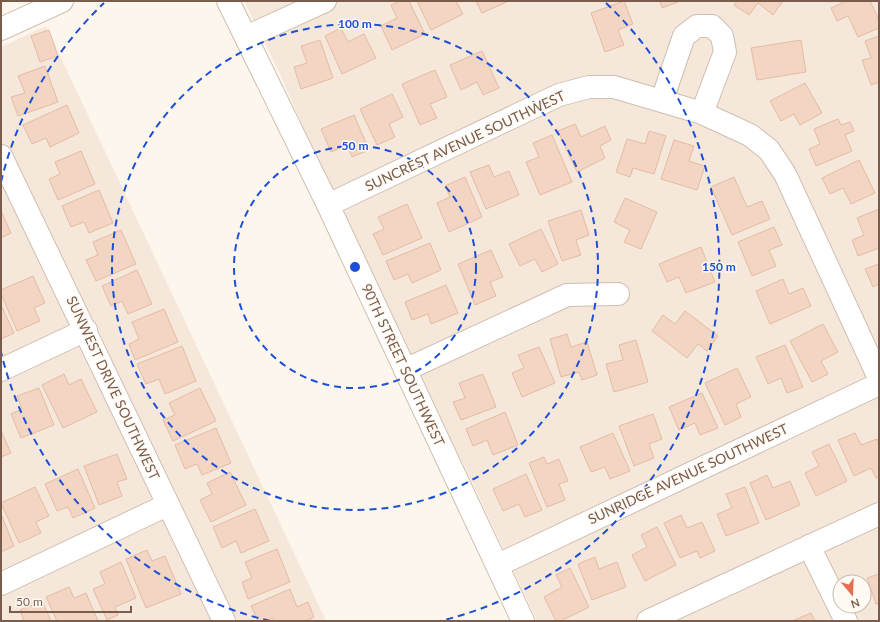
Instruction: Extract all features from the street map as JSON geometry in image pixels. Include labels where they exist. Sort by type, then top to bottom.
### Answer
[{"type":"street","points":[[1,30],[62,1]]},
{"type":"street","name":"90TH STREET SOUTHWEST","points":[[228,1],[328,205],[523,621]]},
{"type":"street","points":[[246,37],[324,1]]},
{"type":"street","points":[[662,100],[684,36],[697,26],[712,26],[722,36],[724,52],[702,113]]},
{"type":"street","name":"SUNCREST AVENUE SOUTHWEST","points":[[328,205],[559,95],[589,87],[614,87],[662,100],[702,113],[750,136],[769,150],[785,174],[879,378]]},
{"type":"street","name":"SUNWEST DRIVE SOUTHWEST","points":[[1,156],[86,330],[224,621]]},
{"type":"street","points":[[405,370],[567,295],[618,294]]},
{"type":"street","points":[[1,370],[86,330]]},
{"type":"street","name":"SUNRIDGE AVENUE SOUTHWEST","points":[[498,565],[879,384]]},
{"type":"street","points":[[1,584],[168,505]]},
{"type":"street","points":[[648,621],[879,514]]},
{"type":"street","points":[[809,546],[846,621]]},
{"type":"shaded area","points":[[244,1],[879,1],[879,621],[537,621],[474,486],[369,277],[279,72]]},
{"type":"shaded area","points":[[46,26],[326,621],[1,621],[1,47]]},
{"type":"building","points":[[400,1],[409,1],[425,34],[392,50],[381,26],[397,18],[391,5]]},
{"type":"building","points":[[417,1],[456,1],[463,14],[431,30]]},
{"type":"building","points":[[476,1],[509,1],[482,13]]},
{"type":"building","points":[[624,1],[633,24],[618,30],[624,45],[605,52],[591,13]]},
{"type":"building","points":[[660,1],[677,1],[678,2],[662,8]]},
{"type":"building","points":[[737,1],[783,1],[773,15],[758,3],[749,15],[734,5]]},
{"type":"building","points":[[846,1],[870,1],[879,20],[879,28],[858,37],[848,16],[837,21],[831,8]]},
{"type":"building","points":[[341,28],[348,42],[364,34],[376,58],[342,74],[325,36]]},
{"type":"building","points":[[49,30],[58,56],[40,62],[31,36]]},
{"type":"building","points":[[879,36],[879,82],[871,85],[862,60],[871,58],[865,41]]},
{"type":"building","points":[[320,40],[333,78],[301,89],[294,67],[307,63],[301,46]]},
{"type":"building","points":[[801,40],[806,72],[757,80],[751,48]]},
{"type":"building","points":[[482,51],[499,88],[483,95],[477,82],[461,90],[450,65]]},
{"type":"building","points":[[45,66],[58,102],[18,116],[11,97],[25,93],[18,76]]},
{"type":"building","points":[[435,70],[447,97],[430,104],[437,118],[420,125],[402,84]]},
{"type":"building","points":[[805,83],[822,113],[800,125],[794,114],[781,121],[770,101]]},
{"type":"building","points":[[392,94],[403,117],[389,124],[395,137],[377,145],[360,109]]},
{"type":"building","points":[[67,105],[79,133],[50,147],[46,138],[32,144],[23,125]]},
{"type":"building","points":[[354,115],[369,150],[352,157],[347,145],[331,152],[321,129]]},
{"type":"building","points":[[838,119],[841,125],[850,122],[854,131],[845,135],[852,151],[816,166],[809,149],[820,144],[814,129]]},
{"type":"building","points":[[575,124],[581,137],[605,126],[611,140],[600,146],[605,158],[577,172],[558,131]]},
{"type":"building","points":[[649,131],[666,136],[654,174],[633,168],[630,177],[616,172],[627,139],[645,144]]},
{"type":"building","points":[[552,135],[572,182],[540,195],[526,162],[539,157],[533,143]]},
{"type":"building","points":[[674,140],[694,146],[689,161],[705,166],[697,190],[661,179]]},
{"type":"building","points":[[81,151],[95,184],[58,200],[49,179],[60,174],[55,162]]},
{"type":"building","points":[[859,160],[875,193],[851,204],[843,188],[830,194],[822,178]]},
{"type":"building","points":[[489,165],[494,177],[509,171],[519,195],[486,209],[470,172]]},
{"type":"building","points":[[465,177],[482,217],[449,232],[437,203],[450,197],[445,186]]},
{"type":"building","points":[[734,177],[747,207],[762,201],[770,219],[732,235],[711,187]]},
{"type":"building","points":[[99,190],[113,223],[89,233],[84,222],[71,227],[62,206]]},
{"type":"building","points":[[625,198],[657,212],[641,249],[624,242],[630,230],[614,222]]},
{"type":"building","points":[[407,204],[422,238],[383,255],[373,234],[384,229],[378,217]]},
{"type":"building","points":[[879,209],[879,248],[858,256],[852,240],[864,235],[857,218]]},
{"type":"building","points":[[581,210],[589,235],[576,240],[581,255],[562,261],[548,221]]},
{"type":"building","points":[[1,211],[11,233],[1,238]]},
{"type":"building","points":[[774,227],[782,245],[769,250],[776,266],[752,276],[738,242]]},
{"type":"building","points":[[541,229],[558,264],[542,272],[535,259],[520,266],[509,244]]},
{"type":"building","points":[[121,230],[136,264],[96,281],[86,260],[98,255],[93,242]]},
{"type":"building","points":[[430,243],[441,270],[412,283],[408,274],[394,280],[386,261]]},
{"type":"building","points":[[701,247],[715,282],[686,293],[679,277],[667,282],[659,264]]},
{"type":"building","points":[[491,250],[503,277],[490,282],[496,296],[475,305],[458,264]]},
{"type":"building","points":[[879,264],[879,284],[873,287],[865,269]]},
{"type":"building","points":[[137,270],[152,304],[128,314],[122,301],[111,306],[102,286]]},
{"type":"building","points":[[33,276],[45,303],[34,308],[40,321],[17,331],[1,294],[1,290]]},
{"type":"building","points":[[783,279],[789,294],[803,288],[811,306],[770,324],[756,291]]},
{"type":"building","points":[[446,285],[458,313],[431,324],[428,314],[412,320],[405,302]]},
{"type":"building","points":[[1,305],[14,333],[1,339]]},
{"type":"building","points":[[164,309],[178,342],[135,360],[129,344],[139,339],[132,322]]},
{"type":"building","points":[[685,311],[718,336],[707,351],[698,344],[687,358],[652,331],[663,315],[675,324]]},
{"type":"building","points":[[823,324],[838,352],[821,361],[828,374],[812,382],[790,341]]},
{"type":"building","points":[[567,334],[571,347],[587,342],[597,375],[582,380],[579,372],[561,377],[550,339]]},
{"type":"building","points":[[636,340],[648,382],[614,392],[606,364],[623,360],[619,345]]},
{"type":"building","points":[[785,345],[803,387],[787,393],[781,378],[768,384],[756,357]]},
{"type":"building","points":[[182,346],[196,381],[165,394],[159,379],[146,384],[137,364]]},
{"type":"building","points":[[539,347],[555,383],[522,397],[512,373],[524,368],[518,355]]},
{"type":"building","points":[[737,368],[751,397],[736,404],[741,417],[725,425],[705,383]]},
{"type":"building","points":[[64,374],[69,385],[81,379],[97,412],[63,428],[42,385]]},
{"type":"building","points":[[483,374],[496,407],[461,420],[453,402],[465,398],[459,383]]},
{"type":"building","points":[[39,388],[54,425],[21,438],[11,414],[22,409],[17,396]]},
{"type":"building","points":[[200,388],[216,421],[173,441],[163,420],[175,415],[169,403]]},
{"type":"building","points":[[702,393],[718,428],[700,435],[695,423],[679,430],[669,407]]},
{"type":"building","points":[[505,412],[518,445],[493,455],[487,440],[473,446],[466,429]]},
{"type":"building","points":[[653,414],[662,439],[649,444],[654,458],[634,466],[619,426]]},
{"type":"building","points":[[216,428],[231,463],[202,475],[197,464],[185,469],[175,445]]},
{"type":"building","points":[[1,431],[11,453],[1,457]]},
{"type":"building","points":[[613,433],[630,471],[610,479],[605,467],[591,472],[580,447]]},
{"type":"building","points":[[855,433],[861,445],[877,439],[879,444],[879,477],[876,478],[871,468],[854,476],[838,440]]},
{"type":"building","points":[[829,444],[847,481],[816,496],[805,473],[819,466],[812,452]]},
{"type":"building","points":[[117,454],[127,479],[117,482],[122,496],[99,505],[84,466]]},
{"type":"building","points":[[544,457],[547,464],[559,459],[568,481],[559,484],[565,500],[547,507],[529,463]]},
{"type":"building","points":[[78,469],[95,508],[73,518],[68,507],[57,511],[45,484]]},
{"type":"building","points":[[230,472],[246,505],[211,522],[200,500],[212,494],[207,483]]},
{"type":"building","points":[[526,474],[542,510],[525,517],[519,504],[503,511],[493,489]]},
{"type":"building","points":[[767,475],[773,488],[790,481],[800,505],[766,520],[750,483]]},
{"type":"building","points":[[35,487],[49,516],[36,522],[41,533],[19,543],[1,503]]},
{"type":"building","points":[[745,487],[759,523],[726,536],[717,514],[732,508],[726,494]]},
{"type":"building","points":[[255,509],[269,541],[241,553],[236,541],[222,548],[213,527]]},
{"type":"building","points":[[1,514],[14,546],[1,552]]},
{"type":"building","points":[[681,515],[687,528],[702,522],[715,551],[700,558],[697,551],[680,558],[664,523]]},
{"type":"building","points":[[657,527],[676,565],[645,581],[632,555],[647,547],[641,535]]},
{"type":"building","points":[[277,549],[290,582],[248,599],[242,582],[252,578],[245,562]]},
{"type":"building","points":[[147,550],[152,561],[165,556],[181,594],[146,608],[126,559]]},
{"type":"building","points":[[595,557],[599,569],[617,562],[626,587],[592,600],[578,564]]},
{"type":"building","points":[[121,562],[136,598],[115,607],[118,615],[107,620],[93,589],[105,584],[100,572]]},
{"type":"building","points":[[570,568],[589,607],[561,621],[556,621],[544,597],[562,587],[556,575]]},
{"type":"building","points":[[879,574],[879,603],[876,604],[872,592],[872,576]]},
{"type":"building","points":[[69,587],[74,598],[86,593],[98,621],[57,621],[46,597]]},
{"type":"building","points":[[290,589],[297,607],[308,602],[314,617],[306,621],[274,621],[273,618],[266,621],[258,621],[251,606]]},
{"type":"building","points":[[42,601],[51,621],[24,621],[20,610]]},
{"type":"building","points":[[811,613],[815,621],[792,621]]}]
